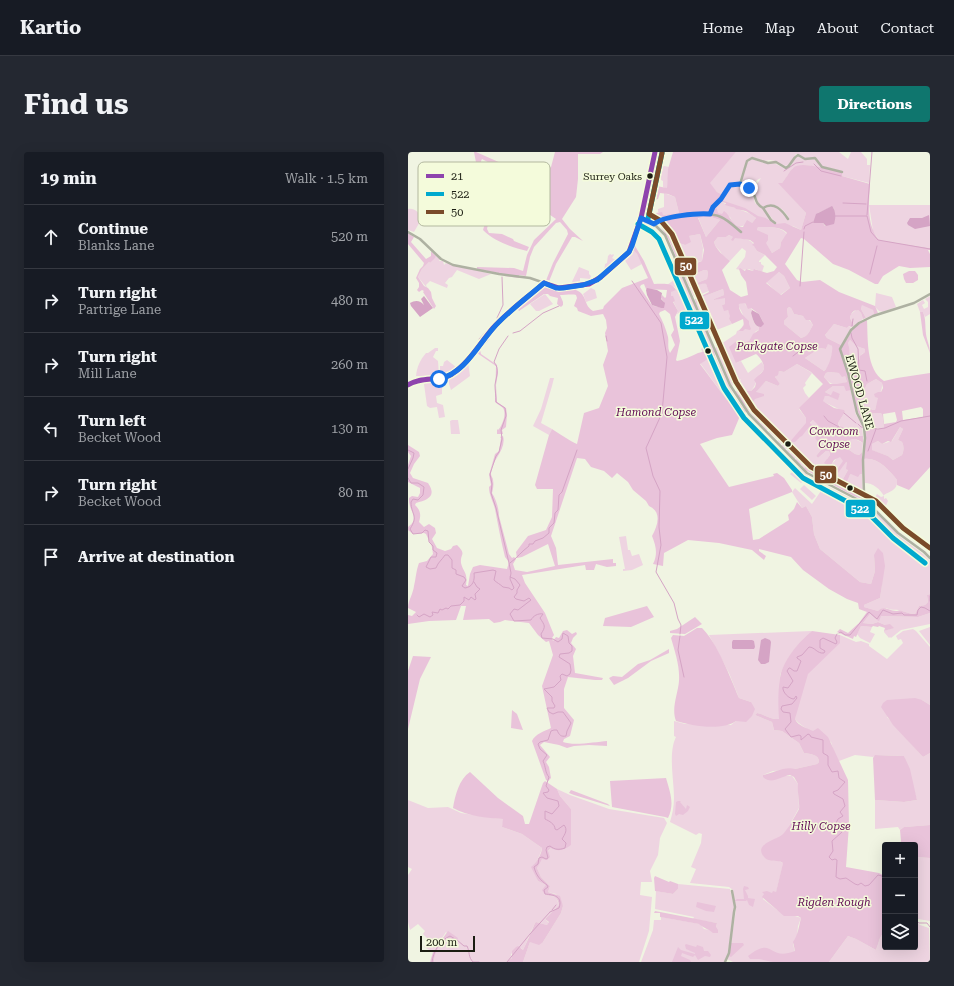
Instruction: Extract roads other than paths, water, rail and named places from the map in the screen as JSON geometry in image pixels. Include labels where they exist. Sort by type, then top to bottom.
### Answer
[{"type":"street","points":[[408,232],[420,239],[438,256],[449,263],[499,274],[530,278],[556,288],[583,285],[597,280],[629,252],[641,218],[656,152]]},
{"type":"street","points":[[740,184],[748,159],[754,158],[769,163],[773,162],[786,168],[791,165],[794,157],[798,155],[805,158],[815,158],[822,167],[842,172]]},
{"type":"street","points":[[710,214],[713,207],[722,197],[727,188],[732,184],[740,184],[751,190],[757,203],[763,208],[770,220],[775,223]]},
{"type":"street","points":[[763,208],[773,205],[788,219]]},
{"type":"street","points":[[654,224],[658,221],[677,216],[700,213],[723,218],[741,232]]},
{"type":"street","points":[[641,218],[654,224],[666,237],[728,381],[741,404],[804,471],[872,507],[898,533],[930,558]]},
{"type":"street","points":[[408,384],[416,380],[443,378],[458,370],[499,322],[544,283]]},
{"type":"street","name":"EWOOD LANE","points":[[862,501],[864,494],[864,427],[857,413],[848,372],[840,349],[851,330],[859,323],[873,316],[909,304],[930,294]]},
{"type":"street","points":[[725,962],[729,953],[734,912],[732,891]]},
{"type":"waterway","points":[[867,215],[872,152]]},
{"type":"waterway","points":[[793,165],[803,162]]},
{"type":"waterway","points":[[814,164],[821,171],[841,176]]},
{"type":"waterway","points":[[784,171],[793,165]]},
{"type":"waterway","points":[[843,203],[866,204]]},
{"type":"waterway","points":[[834,216],[867,216],[871,232],[878,240],[930,249]]},
{"type":"waterway","points":[[804,229],[805,226],[813,222]]},
{"type":"waterway","points":[[800,286],[804,232]]},
{"type":"waterway","points":[[870,274],[877,246]]},
{"type":"waterway","points":[[497,318],[503,305],[502,277]]},
{"type":"waterway","points":[[632,281],[661,323],[667,357],[662,413],[646,448],[653,476],[660,491],[659,527],[661,545],[656,572],[674,603],[681,625],[680,634]]},
{"type":"waterway","points":[[513,333],[520,331],[543,313],[559,306]]},
{"type":"waterway","points":[[852,326],[853,319]]},
{"type":"waterway","points":[[479,339],[496,321]]},
{"type":"waterway","points":[[851,333],[858,349],[859,370],[865,371],[867,381]]},
{"type":"waterway","points":[[408,478],[411,483],[418,483],[424,487],[423,495],[418,500],[413,499],[411,502],[414,521],[410,529],[413,534],[422,533],[425,530],[428,531],[429,542],[433,546],[433,550],[437,553],[436,557],[431,557],[426,567],[430,569],[436,568],[445,555],[448,555],[452,560],[452,568],[456,570],[456,574],[464,577],[466,580],[462,586],[465,588],[473,583],[474,573],[493,570],[496,571],[494,580],[503,587],[512,590],[514,588],[510,579],[511,573],[509,563],[491,493],[492,484],[490,474],[496,456],[499,452],[502,439],[501,430],[506,416],[505,408],[496,402],[495,385],[497,367],[494,362],[499,349],[508,336]]},
{"type":"waterway","points":[[606,336],[607,341]]},
{"type":"waterway","points":[[470,361],[488,340]]},
{"type":"waterway","points":[[793,356],[802,349]]},
{"type":"waterway","points":[[844,413],[856,423]]},
{"type":"waterway","points":[[824,416],[828,421],[839,427],[846,435],[852,435]]},
{"type":"waterway","points":[[858,424],[861,427],[878,429],[885,428],[901,421],[930,416]]},
{"type":"waterway","points":[[868,451],[876,429]]},
{"type":"waterway","points":[[408,450],[414,453],[408,469]]},
{"type":"waterway","points":[[510,563],[529,546],[529,544],[533,544],[535,541],[543,538],[549,533],[549,528],[554,523],[555,513],[558,510],[559,495],[562,492],[577,450]]},
{"type":"waterway","points":[[510,577],[515,579],[520,585],[514,597],[524,601],[529,598],[531,600],[518,610],[514,609],[510,614],[514,621],[531,620],[536,615],[543,614],[540,618],[544,626],[541,634],[542,638],[553,639],[558,642],[562,639],[563,633],[568,636],[569,643],[572,646],[572,651],[569,653],[560,654],[559,657],[570,664],[570,674],[567,676],[562,674],[560,676],[561,680],[554,687],[544,689],[552,697],[552,701],[555,706],[554,708],[547,708],[549,712],[553,714],[563,712],[571,723],[566,736],[561,736],[557,730],[554,730],[551,731],[548,740],[538,744],[540,749],[547,755],[543,761],[549,777],[546,786],[549,790],[548,792],[543,793],[547,798],[558,801],[559,806],[552,814],[545,811],[545,819],[552,823],[557,830],[564,825],[566,829],[562,839],[566,843],[565,848],[557,849],[550,846],[547,847],[546,850],[548,858],[539,858],[538,864],[534,867],[539,877],[548,887],[544,890],[545,894],[557,897],[560,901],[559,908],[550,912]]},
{"type":"waterway","points":[[417,615],[419,617],[424,614],[430,617],[433,615],[432,612],[438,613],[440,609],[448,609],[451,606],[460,605],[464,601],[464,597],[469,600],[471,597],[475,600],[475,594],[480,589],[474,582]]},
{"type":"waterway","points":[[930,596],[930,601]]},
{"type":"waterway","points":[[839,633],[841,632],[845,635],[850,635],[869,612],[877,619],[883,610],[893,614],[902,613],[904,615],[917,615],[918,610],[921,607],[930,611]]},
{"type":"waterway","points":[[837,634],[835,638],[837,642],[836,644],[823,638],[820,640],[820,648],[825,651],[824,653],[809,647],[802,655],[797,657],[801,661],[797,671],[790,668],[787,671],[793,681],[788,688],[783,687],[786,695],[790,698],[794,699],[796,696],[797,698],[792,704],[782,706],[781,709],[783,712],[790,713],[791,722],[785,729],[791,737],[799,735],[801,736],[801,740],[808,734],[811,737],[823,740],[823,753],[828,756],[828,765],[832,772],[838,771],[839,778],[845,782],[838,790],[833,792],[843,799],[845,806],[840,812],[843,816],[838,819],[834,827],[842,832],[832,841],[833,851],[829,857],[832,860],[837,860],[836,877],[840,879],[846,878],[855,884],[858,885],[861,883],[865,886],[869,885],[878,875],[882,876],[883,878]]},
{"type":"waterway","points":[[680,636],[678,650],[684,677]]},
{"type":"waterway","points":[[552,910],[556,905]]},
{"type":"waterway","points":[[507,962],[550,912]]},
{"type":"waterway","points":[[918,922],[927,923],[930,927]]},
{"type":"waterway","points":[[432,962],[438,947],[443,940],[450,936],[464,946],[467,946],[470,958],[473,962],[479,962]]},
{"type":"place","name":"Surrey Oaks","points":[[650,176]]},
{"type":"park label","name":"Parkgate Copse","points":[[777,346]]},
{"type":"park label","name":"Hamond Copse","points":[[656,412]]},
{"type":"park label","name":"Cowroom Copse","points":[[834,437]]},
{"type":"park label","name":"Hilly Copse","points":[[821,826]]},
{"type":"park label","name":"Rigden Rough","points":[[834,902]]}]
